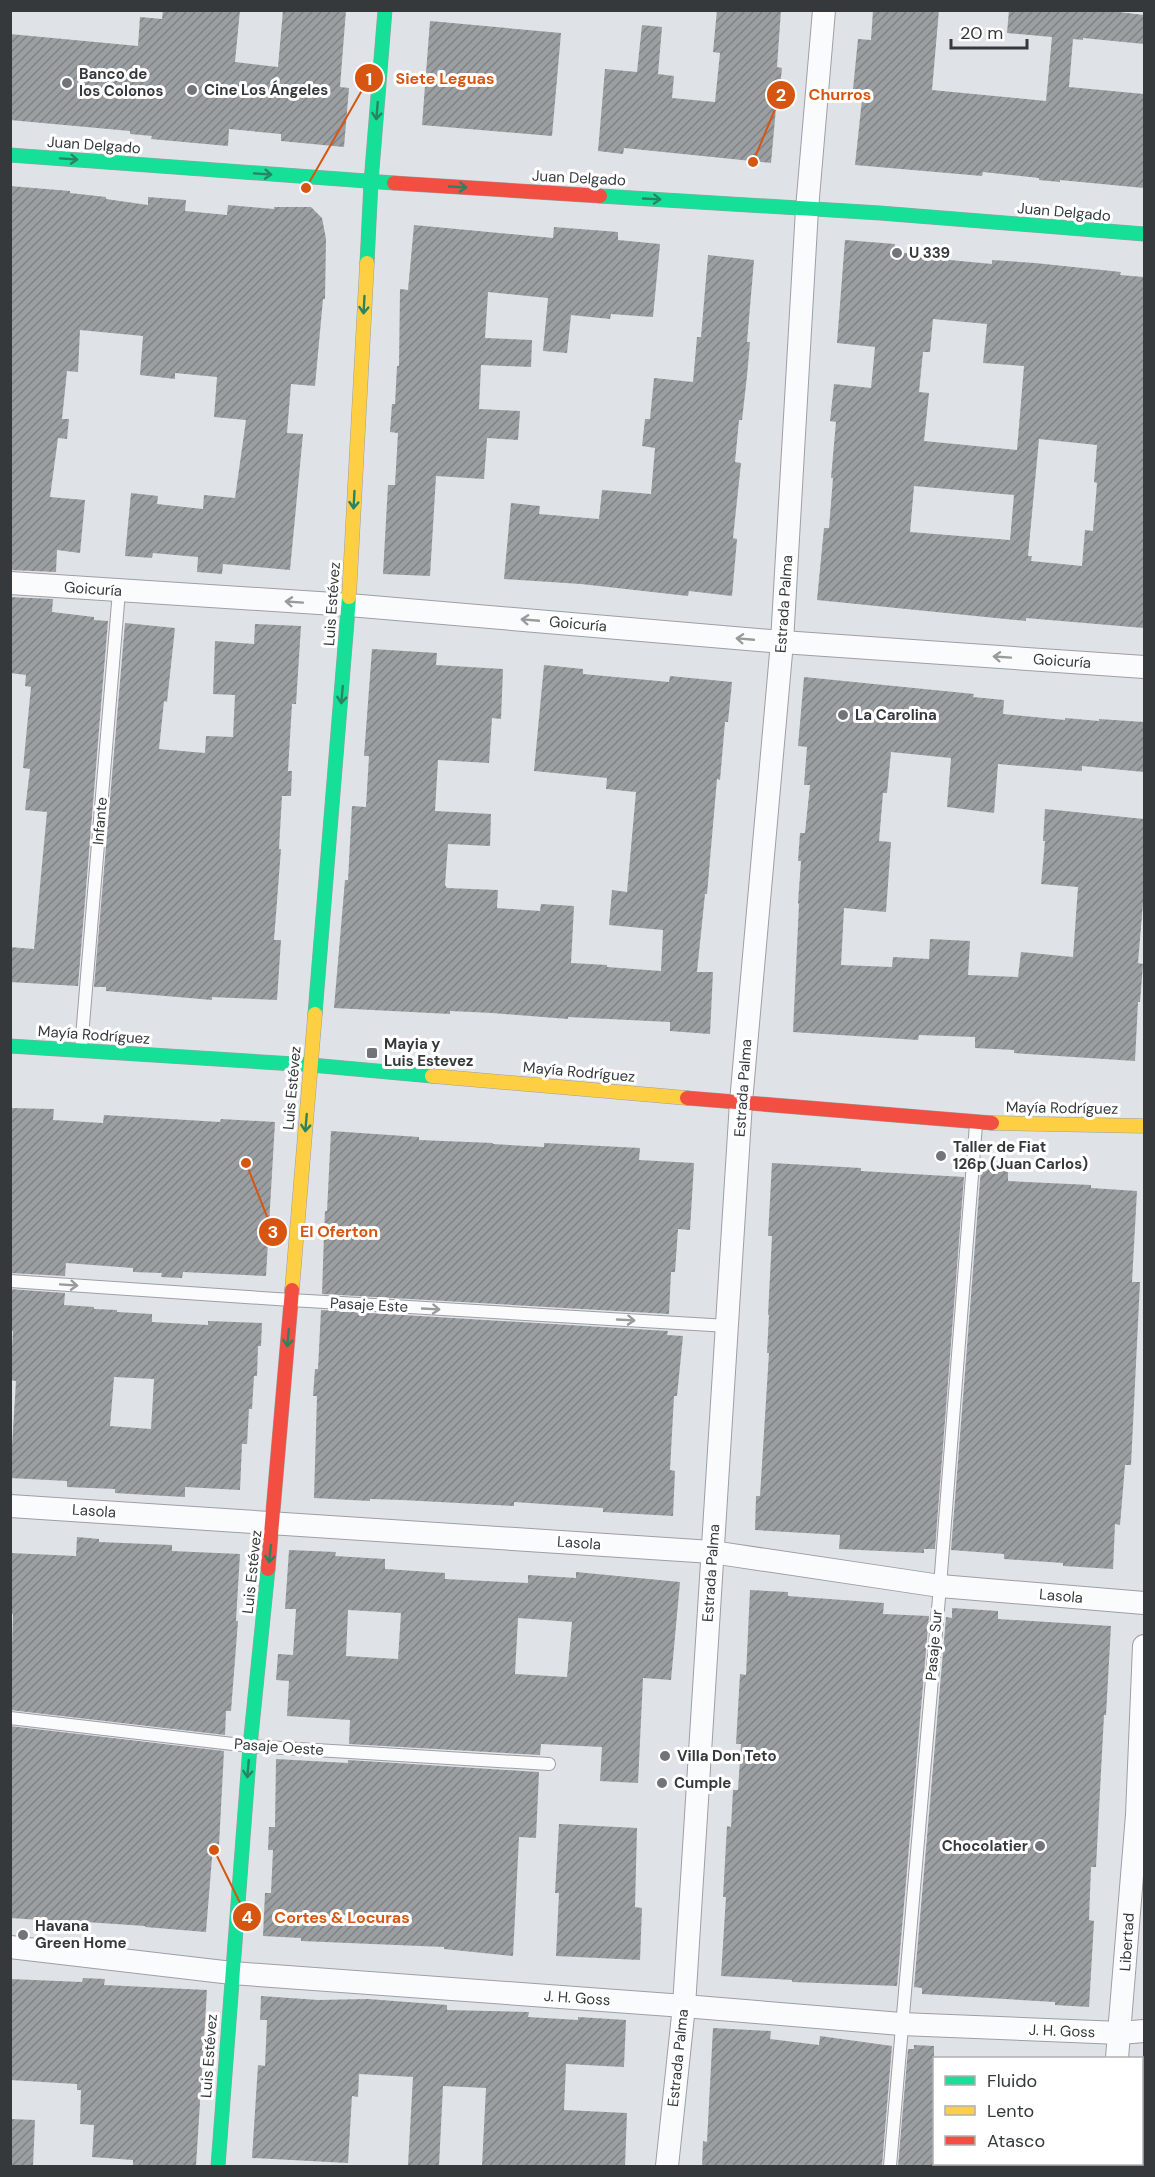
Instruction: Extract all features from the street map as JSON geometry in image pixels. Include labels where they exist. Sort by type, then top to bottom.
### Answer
[{"type":"street","name":"Luis Estévez","points":[[218,2166],[250,1746],[273,1523],[349,605],[370,182],[385,10]]},
{"type":"street","name":"Estrada Palma","points":[[667,2166],[684,2006],[741,1102],[782,642],[807,209],[824,10]]},
{"type":"street","name":"Juan Delgado","points":[[10,155],[370,182],[807,209],[1144,234]]},
{"type":"street","name":"Goicuría","points":[[10,583],[349,605],[782,642],[1144,667]]},
{"type":"street","name":"Mayía Rodríguez","points":[[10,1046],[311,1065],[976,1122],[1144,1126]]},
{"type":"street","name":"Lasola","points":[[10,1506],[712,1552],[940,1586],[1144,1604]]},
{"type":"street","name":"Libertad","points":[[1117,2057],[1141,1814],[1144,1646]]},
{"type":"street","name":"J. H. Goss","points":[[10,1947],[232,1973],[901,2024],[1120,2033],[1144,2031]]},
{"type":"lane","name":"Infante","points":[[81,1051],[119,591]]},
{"type":"lane","name":"Pasaje Sur","points":[[890,2166],[940,1586],[976,1122]]},
{"type":"lane","name":"Pasaje Este","points":[[10,1281],[728,1326]]},
{"type":"lane","name":"Pasaje Oeste","points":[[10,1718],[250,1746],[549,1764]]},
{"type":"building","points":[[163,10],[240,10],[235,62],[278,67],[283,10],[346,10],[340,87],[349,88],[344,147],[281,141],[281,134],[229,129],[228,146],[151,139],[152,136],[130,134],[130,131],[10,120],[10,34],[138,46],[140,17],[162,19]]},
{"type":"building","points":[[717,10],[781,10],[777,67],[782,68],[771,163],[624,148],[623,154],[598,151],[605,69],[637,72],[642,25],[662,27],[658,74],[674,76],[672,98],[715,102],[720,53],[713,52]]},
{"type":"building","points":[[873,10],[939,10],[932,90],[1046,101],[1052,37],[1007,33],[1009,10],[1102,10],[1144,15],[1144,44],[1073,39],[1069,87],[1144,94],[1144,188],[1039,180],[1039,178],[983,172],[982,176],[855,165],[863,90],[853,89],[858,39],[871,40]]},
{"type":"building","points":[[430,21],[561,33],[552,136],[422,125]]},
{"type":"building","points":[[10,186],[70,191],[70,193],[148,205],[148,197],[186,200],[185,211],[227,215],[228,205],[274,209],[274,207],[311,207],[322,218],[326,239],[325,299],[323,299],[315,386],[291,384],[287,433],[303,434],[290,570],[223,564],[222,574],[197,572],[198,557],[153,553],[152,558],[125,556],[131,493],[158,496],[157,504],[203,509],[204,495],[235,498],[246,420],[214,417],[217,377],[175,373],[175,379],[140,375],[143,336],[80,330],[78,372],[67,371],[62,419],[69,419],[67,439],[58,438],[50,497],[85,500],[80,553],[57,550],[56,572],[10,570]]},
{"type":"building","points":[[414,225],[553,238],[554,227],[618,232],[618,240],[660,244],[653,317],[611,314],[610,319],[571,315],[567,353],[543,351],[548,298],[488,292],[485,338],[532,340],[531,367],[481,365],[479,409],[520,411],[518,440],[487,438],[484,479],[436,476],[430,576],[383,574],[388,485],[395,485],[398,433],[390,432],[392,404],[395,404],[397,366],[399,366],[400,289],[408,290]]},
{"type":"building","points":[[845,240],[895,244],[894,252],[950,257],[950,260],[992,264],[992,260],[1035,263],[1121,272],[1120,275],[1144,277],[1144,628],[1026,618],[1026,621],[817,600],[824,528],[829,528],[833,478],[831,478],[836,422],[830,421],[834,384],[871,388],[875,347],[837,343]],"holes":[[[933,319],[987,324],[983,363],[1024,366],[1017,450],[924,441],[929,393],[919,392],[923,352],[930,352]],[[1039,439],[1097,445],[1093,531],[1085,530],[1082,566],[1031,561],[1032,556],[1028,556]],[[914,486],[1014,495],[1010,540],[910,532]]]},
{"type":"building","points":[[708,255],[754,260],[747,342],[750,342],[747,376],[742,420],[739,420],[735,462],[741,463],[733,538],[737,539],[732,596],[689,591],[688,596],[581,584],[504,579],[511,503],[540,506],[539,514],[599,519],[602,490],[651,494],[655,448],[642,446],[645,419],[650,419],[654,378],[693,382],[697,337],[701,337]]},
{"type":"building","points":[[10,597],[53,599],[52,612],[108,621],[78,986],[10,982],[10,947],[34,949],[47,812],[25,810],[30,769],[23,768],[31,687],[25,686],[26,675],[10,673]]},
{"type":"building","points":[[125,623],[175,628],[159,749],[205,753],[206,736],[233,737],[235,695],[213,694],[215,641],[254,644],[255,624],[301,626],[296,704],[292,704],[288,771],[292,771],[291,796],[282,796],[279,849],[281,849],[274,940],[281,940],[277,1000],[212,997],[212,1000],[106,991],[106,987],[94,987]]},
{"type":"building","points":[[372,649],[437,653],[436,665],[503,669],[501,719],[492,718],[489,763],[438,760],[435,811],[491,814],[490,846],[448,844],[445,885],[447,888],[498,890],[497,908],[540,911],[541,904],[574,906],[571,963],[607,965],[607,967],[661,971],[663,930],[609,925],[612,890],[627,892],[636,792],[606,789],[607,778],[534,771],[544,665],[583,669],[583,674],[669,682],[670,676],[732,682],[728,722],[725,722],[720,780],[717,779],[707,894],[705,894],[697,972],[713,972],[710,1034],[670,1031],[670,1022],[568,1017],[568,1019],[450,1011],[450,1014],[334,1008],[345,880],[348,880],[352,806],[366,807],[369,756],[364,756]]},
{"type":"building","points":[[804,677],[974,694],[973,697],[1004,700],[1003,714],[1065,720],[1065,718],[1144,722],[1144,772],[1082,766],[1082,771],[998,764],[994,813],[947,807],[951,758],[891,752],[887,793],[883,793],[879,841],[891,842],[886,912],[844,908],[841,965],[892,967],[893,957],[929,959],[930,939],[970,941],[968,975],[1018,977],[1021,952],[1073,957],[1078,887],[1041,884],[1045,809],[1144,819],[1144,891],[1138,963],[1143,964],[1140,1002],[1138,1002],[1135,1061],[1014,1053],[1014,1050],[975,1048],[975,1037],[919,1035],[918,1040],[793,1032],[801,861],[798,861],[800,833],[805,833],[810,785],[804,785],[807,747],[798,746]]},
{"type":"building","points":[[10,1108],[54,1109],[53,1120],[103,1123],[104,1115],[220,1122],[221,1119],[275,1122],[266,1276],[183,1272],[182,1278],[161,1277],[162,1273],[133,1272],[133,1268],[66,1263],[65,1276],[10,1273]]},
{"type":"building","points":[[331,1131],[419,1137],[419,1140],[544,1147],[544,1143],[640,1148],[639,1160],[694,1163],[690,1230],[678,1229],[675,1272],[671,1272],[669,1314],[322,1294]]},
{"type":"building","points":[[772,1163],[964,1177],[935,1549],[924,1549],[924,1553],[839,1549],[840,1535],[755,1530],[756,1496],[760,1496],[769,1353],[767,1353],[772,1236],[768,1236]]},
{"type":"building","points":[[981,1168],[1008,1170],[1008,1181],[1091,1185],[1091,1188],[1137,1191],[1132,1282],[1140,1282],[1131,1465],[1125,1465],[1120,1525],[1115,1524],[1113,1569],[1063,1566],[1063,1563],[1004,1559],[1004,1554],[951,1550]]},
{"type":"building","points":[[10,1289],[65,1293],[64,1305],[152,1314],[152,1322],[208,1325],[208,1321],[262,1323],[261,1346],[258,1346],[257,1376],[254,1376],[252,1409],[249,1409],[247,1444],[242,1444],[240,1490],[185,1487],[185,1497],[115,1493],[115,1489],[67,1487],[67,1481],[10,1478],[16,1381],[10,1380],[13,1331],[10,1330]],"holes":[[[114,1377],[154,1379],[151,1429],[110,1426]]]},
{"type":"building","points":[[321,1310],[668,1331],[667,1335],[683,1336],[677,1396],[674,1396],[670,1470],[675,1471],[673,1516],[603,1512],[603,1508],[514,1502],[514,1506],[314,1498],[317,1396],[313,1396],[315,1369],[318,1369]]},
{"type":"building","points":[[77,1537],[99,1539],[99,1542],[172,1545],[172,1551],[240,1554],[236,1621],[238,1621],[231,1711],[226,1711],[225,1735],[10,1710],[13,1614],[10,1614],[10,1553],[76,1556]]},
{"type":"building","points":[[289,1550],[336,1552],[335,1556],[385,1559],[385,1569],[445,1573],[445,1579],[528,1583],[528,1575],[576,1578],[576,1572],[680,1582],[671,1680],[643,1678],[638,1783],[600,1781],[602,1747],[541,1744],[540,1755],[349,1744],[350,1720],[287,1716],[289,1681],[276,1680],[278,1654],[293,1655],[296,1609],[285,1609]],"holes":[[[348,1610],[401,1613],[398,1659],[346,1656]],[[518,1618],[572,1622],[567,1677],[515,1674]]]},
{"type":"building","points":[[750,1590],[788,1592],[788,1596],[884,1603],[883,1614],[929,1616],[897,1986],[792,1982],[792,1980],[721,1976],[726,1897],[723,1897],[727,1826],[731,1827],[733,1790],[738,1790],[741,1744],[736,1744],[740,1674],[746,1675]]},
{"type":"building","points":[[952,1608],[998,1611],[998,1619],[1111,1626],[1096,1867],[1091,1867],[1089,1920],[1094,1921],[1089,2007],[1055,2005],[1055,2002],[922,1994],[922,1988],[914,1987],[946,1617],[952,1618]]},
{"type":"building","points":[[10,1726],[224,1751],[219,1845],[213,1845],[206,1932],[10,1918]]},
{"type":"building","points":[[276,1759],[348,1763],[348,1760],[539,1772],[536,1838],[519,1837],[513,1956],[444,1949],[444,1947],[301,1941],[301,1938],[263,1936],[265,1893],[271,1893],[273,1850],[268,1850],[269,1827],[275,1827]]},
{"type":"building","points":[[559,1824],[637,1828],[635,1907],[642,1908],[640,1960],[556,1956],[559,1893],[555,1893]]},
{"type":"building","points":[[83,1978],[105,1979],[104,1985],[207,1990],[196,2166],[133,2166],[133,2160],[92,2157],[94,2125],[80,2124],[81,2090],[77,2090],[77,2084],[10,2080],[10,1979],[82,1982]]},
{"type":"building","points":[[261,1996],[318,2000],[368,1999],[447,2005],[447,2010],[529,2012],[528,2017],[626,2020],[624,2067],[566,2064],[564,2110],[627,2113],[625,2166],[482,2166],[486,2088],[443,2086],[439,2166],[408,2165],[413,2077],[359,2074],[358,2097],[352,2096],[348,2163],[252,2158],[258,2065],[265,2066],[267,2020],[260,2020]]},
{"type":"building","points":[[713,2028],[771,2031],[770,2039],[819,2045],[820,2036],[892,2046],[882,2166],[702,2166],[703,2141],[707,2142]]},
{"type":"building","points":[[914,2045],[934,2046],[934,2166],[898,2166],[908,2049],[914,2049]]},
{"type":"building","points":[[10,2119],[35,2120],[33,2166],[10,2166]]},
{"type":"traffic: fast","points":[[367,263],[385,10]]},
{"type":"traffic: fast","points":[[10,155],[394,183]]},
{"type":"traffic: fast","points":[[600,196],[880,213],[1144,234]]},
{"type":"traffic: fast","points":[[315,1014],[349,597]]},
{"type":"traffic: fast","points":[[10,1046],[311,1065],[432,1076]]},
{"type":"traffic: fast","points":[[218,2166],[250,1746],[268,1569]]},
{"type":"traffic: slow","points":[[349,597],[367,263]]},
{"type":"traffic: slow","points":[[292,1290],[315,1014]]},
{"type":"traffic: slow","points":[[432,1076],[687,1098]]},
{"type":"traffic: slow","points":[[992,1123],[1144,1126]]},
{"type":"traffic: jam","points":[[394,183],[600,196]]},
{"type":"traffic: jam","points":[[687,1098],[992,1123]]},
{"type":"traffic: jam","points":[[268,1569],[292,1290]]},
{"type":"place","name":"Banco de los Colonos","points":[[67,83]]},
{"type":"place","name":"Cine Los Ángeles","points":[[192,90]]},
{"type":"place","name":"Churros","points":[[753,162]]},
{"type":"place","name":"Siete Leguas","points":[[306,188]]},
{"type":"place","name":"U 339","points":[[897,253]]},
{"type":"place","name":"La Carolina","points":[[843,715]]},
{"type":"place","name":"Mayia y Luis Estevez","points":[[372,1053]]},
{"type":"place","name":"Taller de Fiat 126p (Juan Carlos)","points":[[941,1156]]},
{"type":"place","name":"El Oferton","points":[[246,1163]]},
{"type":"place","name":"Villa Don Teto","points":[[665,1756]]},
{"type":"place","name":"Cumple","points":[[662,1783]]},
{"type":"place","name":"Chocolatier","points":[[1040,1846]]},
{"type":"place","name":"Cortes & Locuras","points":[[214,1850]]},
{"type":"place","name":"Havana Green Home","points":[[23,1935]]}]
